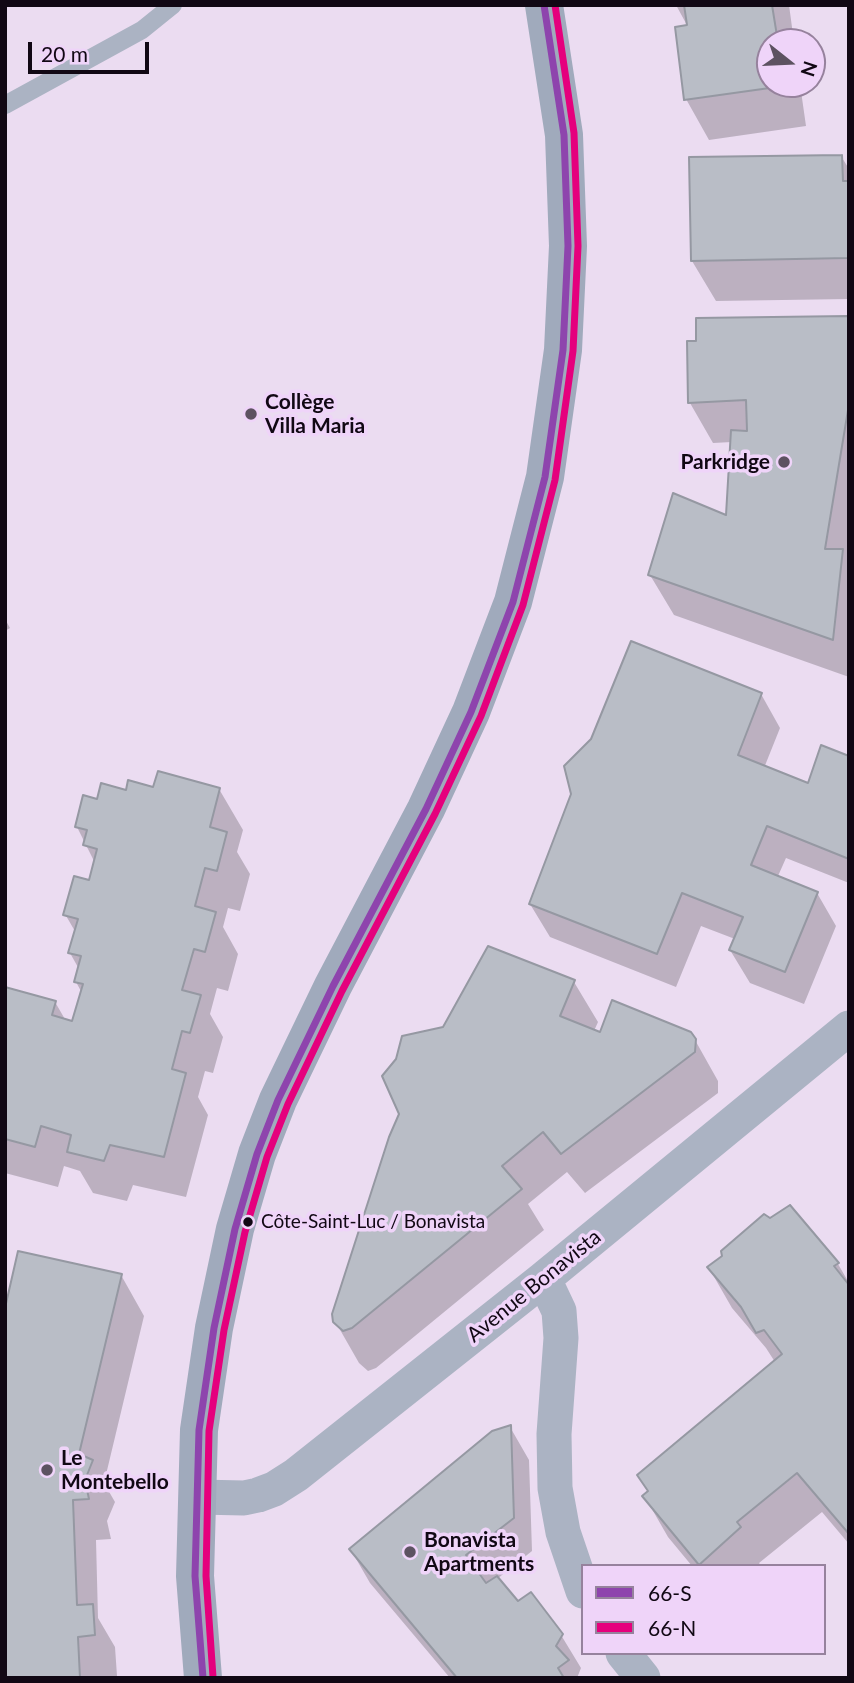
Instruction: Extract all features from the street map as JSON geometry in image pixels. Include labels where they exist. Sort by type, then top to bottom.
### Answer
[{"type":"main road","points":[[203,1678],[195,1576],[199,1430],[214,1328],[235,1229],[257,1154],[278,1100],[471,712],[513,602],[536,518],[558,396],[564,341],[568,246],[564,135],[544,5]]},
{"type":"street","name":"Avenue Bonavista","points":[[198,1497],[244,1498],[267,1492],[284,1483],[542,1280],[849,1028]]},
{"type":"street","points":[[542,1280],[559,1311],[561,1338],[554,1433],[555,1488],[563,1532],[581,1585]]},
{"type":"street","points":[[625,1655],[643,1678]]},
{"type":"lane","points":[[5,105],[142,30],[173,5]]},
{"type":"building","points":[[684,5],[772,5],[776,28],[756,28],[756,90],[684,100],[675,27],[687,25]]},
{"type":"building","points":[[842,155],[843,181],[849,181],[848,258],[691,261],[689,157]]},
{"type":"building","name":"Parkridge","points":[[849,316],[849,404],[825,549],[843,549],[833,640],[648,575],[673,493],[726,515],[731,430],[747,431],[746,400],[688,403],[687,341],[696,341],[696,318]]},
{"type":"building","points":[[631,641],[762,693],[738,755],[808,783],[821,745],[849,756],[849,859],[767,826],[751,865],[818,892],[785,972],[729,950],[743,917],[682,893],[657,954],[529,904],[571,794],[564,766],[591,739]]},
{"type":"building","points":[[158,771],[220,788],[210,827],[227,832],[217,871],[205,868],[195,906],[216,912],[205,952],[194,949],[182,990],[201,995],[190,1033],[182,1031],[172,1069],[186,1073],[164,1157],[110,1145],[104,1161],[67,1152],[71,1135],[41,1126],[35,1147],[5,1139],[5,987],[56,1001],[52,1015],[72,1021],[83,984],[74,982],[81,956],[68,953],[78,919],[63,915],[74,876],[89,880],[97,849],[83,845],[87,830],[75,827],[83,795],[97,799],[101,783],[126,790],[128,780],[153,787]]},
{"type":"building","points":[[488,946],[575,980],[560,1016],[600,1032],[612,1000],[691,1032],[696,1039],[695,1052],[561,1154],[543,1132],[502,1166],[522,1189],[352,1328],[343,1331],[333,1322],[332,1314],[389,1137],[399,1114],[382,1076],[396,1059],[402,1036],[443,1027]]},
{"type":"building","points":[[790,1205],[839,1263],[834,1266],[849,1285],[849,1534],[797,1473],[737,1522],[741,1527],[698,1564],[642,1496],[648,1491],[637,1475],[782,1354],[764,1330],[756,1333],[741,1307],[707,1267],[722,1256],[721,1251],[764,1214],[770,1218]]},
{"type":"building","name":"Le Montebello","points":[[18,1251],[122,1274],[79,1454],[93,1460],[85,1480],[89,1499],[73,1500],[77,1605],[93,1604],[95,1635],[78,1637],[80,1678],[5,1678],[5,1308]]},
{"type":"building","name":"Bonavista Apartments","points":[[511,1425],[514,1518],[466,1555],[486,1583],[497,1576],[518,1601],[531,1592],[563,1634],[556,1646],[569,1660],[558,1668],[564,1678],[457,1678],[349,1549],[492,1431]]},
{"type":"transit line","name":"66-S","points":[[203,1678],[195,1576],[199,1430],[214,1328],[235,1229],[257,1154],[278,1100],[333,986],[426,809],[471,712],[513,602],[545,477],[563,350],[568,246],[564,135],[544,5]]},
{"type":"transit line","name":"66-N","points":[[213,1677],[206,1576],[209,1431],[224,1330],[245,1232],[267,1157],[288,1104],[342,991],[435,814],[481,716],[523,605],[555,480],[573,351],[578,246],[574,133],[555,5]]},
{"type":"place","name":"Collège Villa Maria","points":[[251,414]]},
{"type":"place","name":"Parkridge","points":[[784,462]]},
{"type":"place","name":"Côte-Saint-Luc / Bonavista","points":[[248,1222]]},
{"type":"place","name":"Le Montebello","points":[[47,1470]]},
{"type":"place","name":"Bonavista Apartments","points":[[410,1552]]}]
